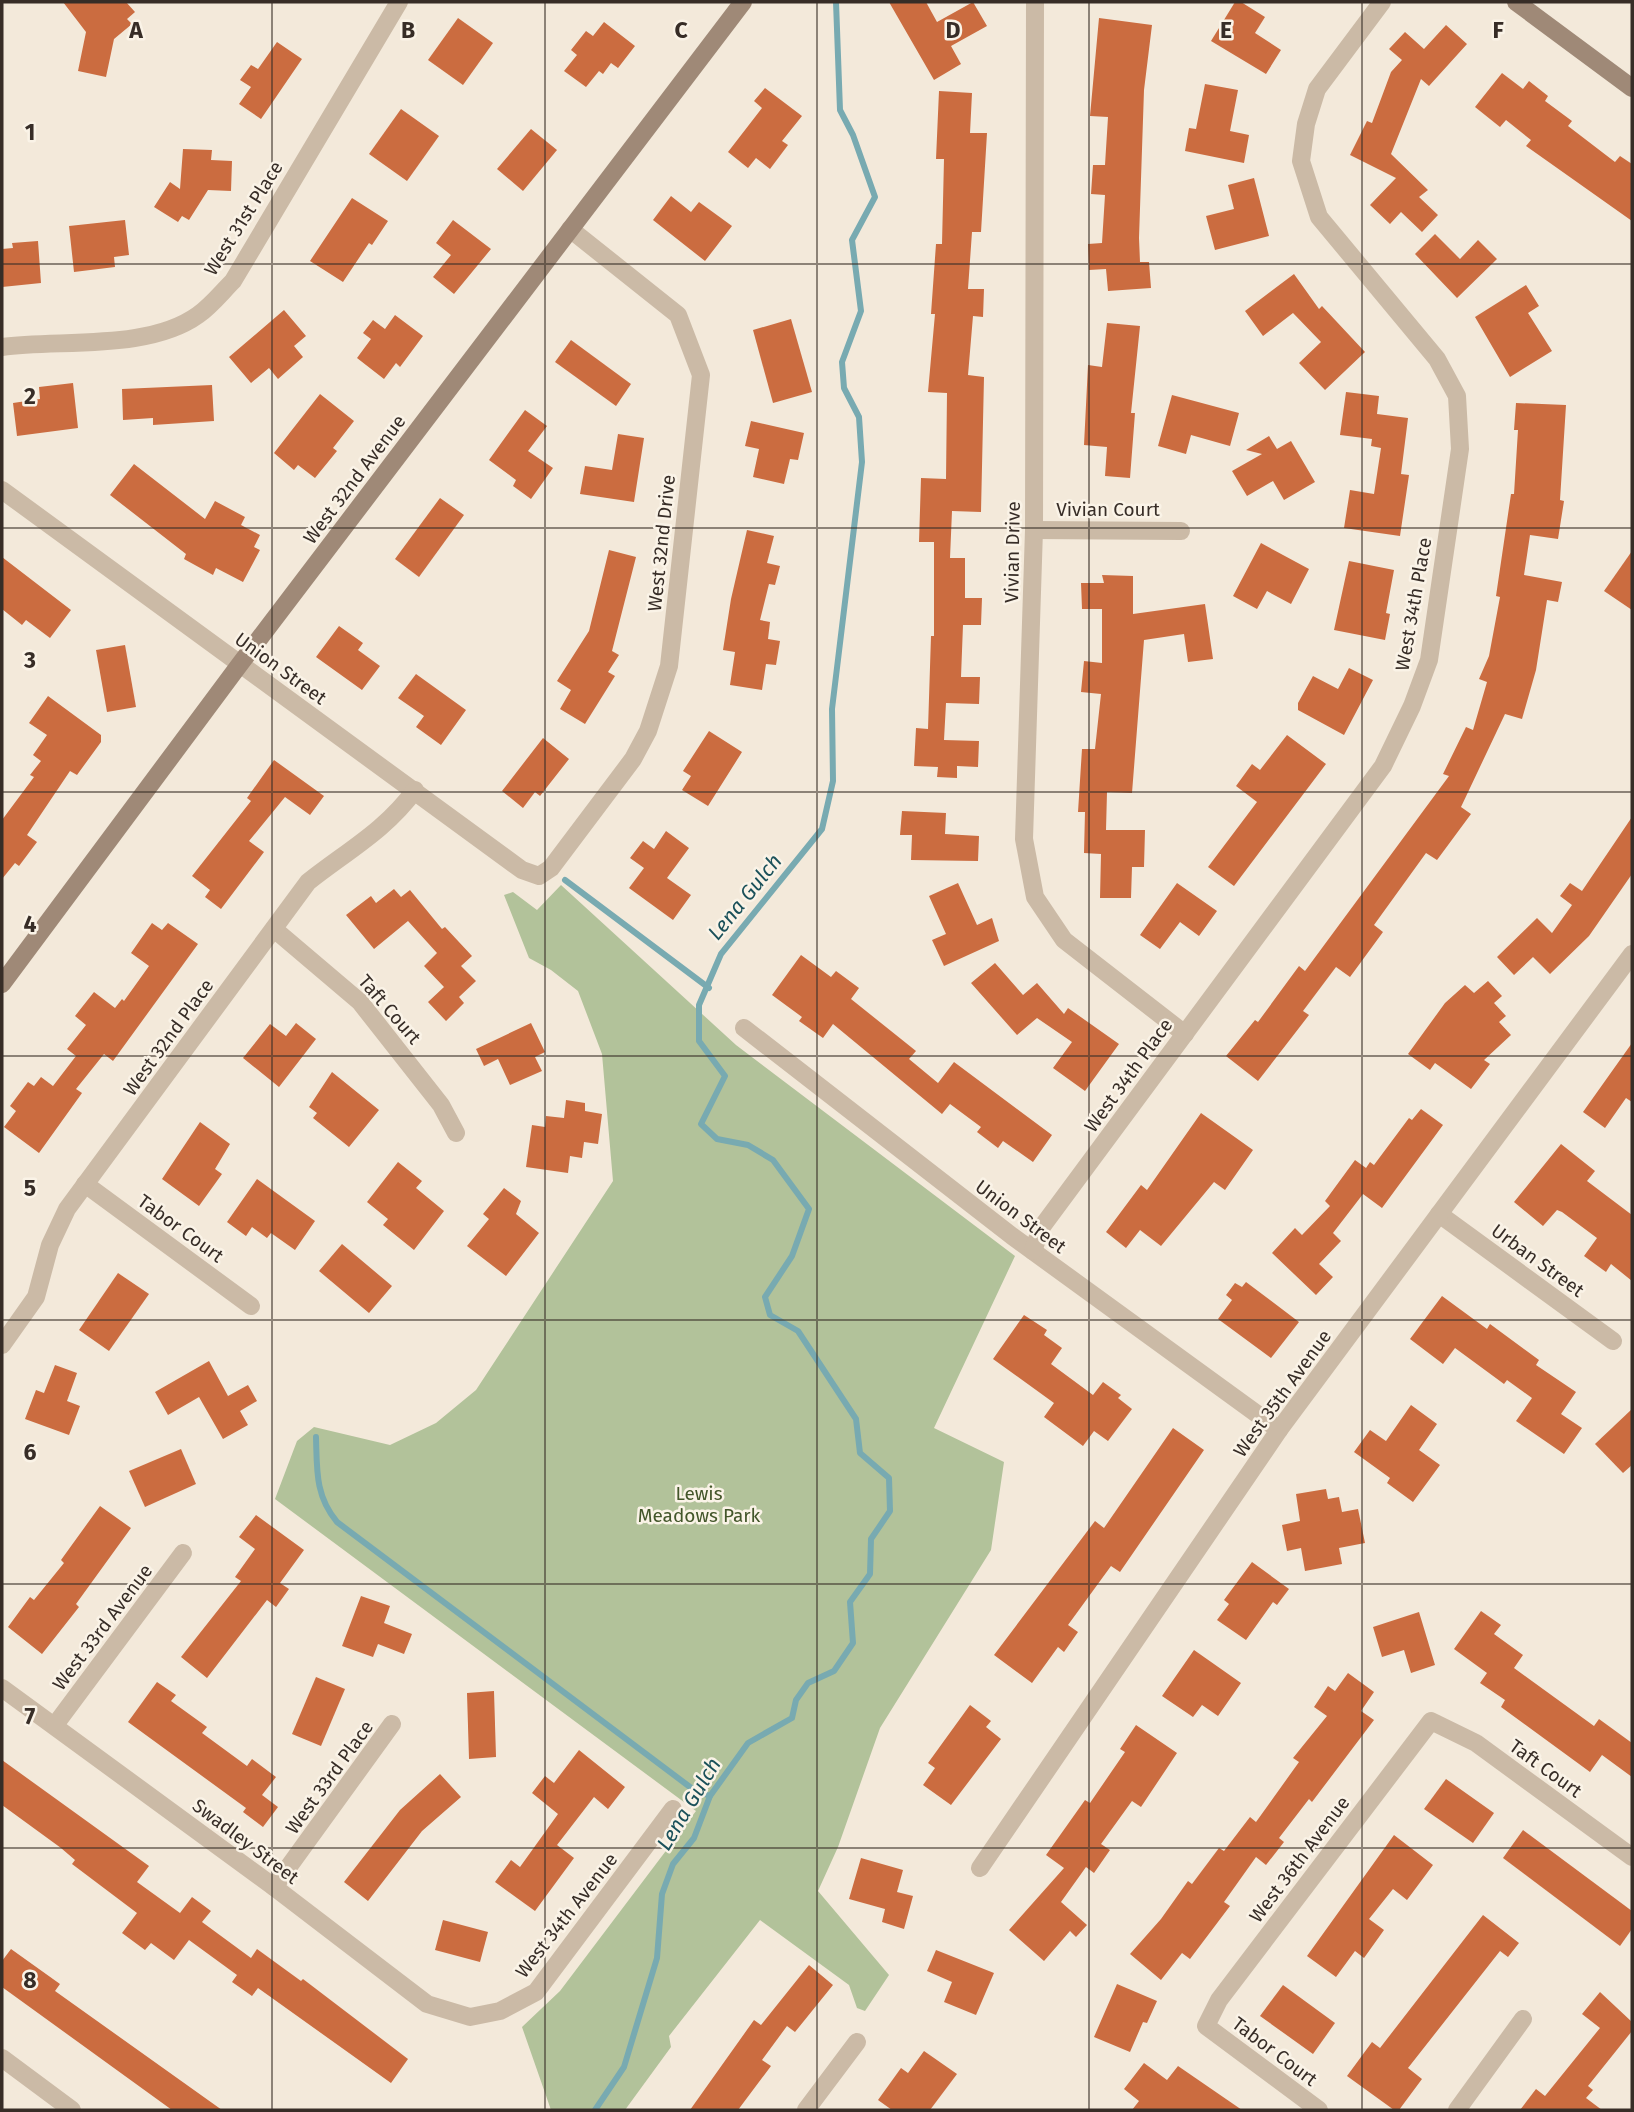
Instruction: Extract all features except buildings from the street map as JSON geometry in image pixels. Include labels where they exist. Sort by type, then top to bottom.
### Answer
[{"type":"street","name":"West 31st Place","points":[[2,347],[95,341],[148,334],[198,315],[233,281],[399,2]]},
{"type":"street","name":"West 32nd Avenue","points":[[2,984],[240,664],[743,2]]},
{"type":"street","name":"Vivian Drive","points":[[1035,2],[1034,530],[1024,839],[1035,897],[1064,940],[1185,1034]]},
{"type":"street","name":"West 34th Place","points":[[1033,1251],[1041,1228],[1382,766],[1412,706],[1429,660],[1460,449],[1457,396],[1437,359],[1319,217],[1301,162],[1306,124],[1317,89],[1382,2]]},
{"type":"street","points":[[1516,2],[1632,88]]},
{"type":"street","name":"West 32nd Drive","points":[[538,877],[551,868],[633,759],[660,699],[669,666],[701,375],[678,315],[570,229]]},
{"type":"street","name":"Union Street","points":[[2,490],[522,870],[538,877]]},
{"type":"street","name":"Vivian Court","points":[[1034,530],[1181,531]]},
{"type":"street","name":"West 32nd Place","points":[[2,1345],[36,1297],[50,1245],[67,1209],[308,882],[342,855],[376,835],[415,790]]},
{"type":"street","name":"Taft Court","points":[[274,929],[360,1002],[441,1105],[456,1133]]},
{"type":"street","name":"West 35th Avenue","points":[[980,1868],[1279,1430],[1630,961]]},
{"type":"street","name":"Union Street","points":[[744,1028],[1033,1251],[1279,1430]]},
{"type":"street","name":"Tabor Court","points":[[85,1184],[251,1306]]},
{"type":"street","name":"Urban Street","points":[[1439,1214],[1613,1341]]},
{"type":"street","name":"West 33rd Avenue","points":[[55,1725],[183,1553]]},
{"type":"street","name":"Swadley Street","points":[[2,1688],[274,1887],[427,2004],[470,2017]]},
{"type":"street","name":"Taft Court","points":[[1431,1721],[1476,1743],[1632,1857]]},
{"type":"street","name":"West 36th Avenue","points":[[1206,2026],[1219,2000],[1431,1721]]},
{"type":"street","name":"West 33rd Place","points":[[274,1887],[392,1724]]},
{"type":"street","name":"West 34th Avenue","points":[[470,2017],[500,2011],[536,1992],[673,1809]]},
{"type":"street","points":[[1457,2110],[1523,2019]]},
{"type":"street","name":"Tabor Court","points":[[1206,2026],[1319,2110]]},
{"type":"street","points":[[806,2110],[857,2042]]},
{"type":"street","points":[[2,2058],[72,2110]]},
{"type":"green space","name":"Lewis Meadows Park","points":[[561,885],[736,1045],[1015,1256],[934,1428],[1004,1462],[991,1550],[880,1728],[838,1847],[818,1891],[889,1975],[865,2011],[857,2008],[849,1985],[760,1920],[669,2036],[671,2047],[625,2110],[551,2110],[522,2027],[560,1991],[696,1811],[275,1499],[297,1441],[314,1427],[390,1445],[436,1423],[476,1390],[613,1181],[602,1054],[578,991],[551,970],[529,958],[504,895],[513,892],[537,910]]},
{"type":"waterway","name":"Lena Gulch","points":[[595,2110],[624,2067],[657,1958],[662,1894],[673,1864],[694,1838],[710,1796],[748,1743],[792,1718],[796,1700],[808,1683],[834,1671],[853,1643],[850,1602],[870,1574],[871,1539],[890,1511],[889,1478],[860,1453],[856,1419],[798,1331],[770,1315],[765,1297],[792,1256],[809,1209],[773,1160],[748,1145],[717,1139],[701,1124],[725,1076],[699,1041],[699,1005],[721,954],[822,829],[833,781],[832,709],[862,462],[859,417],[844,388],[842,362],[861,311],[852,240],[875,197],[853,135],[840,110],[836,2]]},
{"type":"waterway","points":[[565,880],[709,988]]},
{"type":"waterway","points":[[316,1437],[321,1492],[337,1522],[694,1790],[710,1796]]}]
